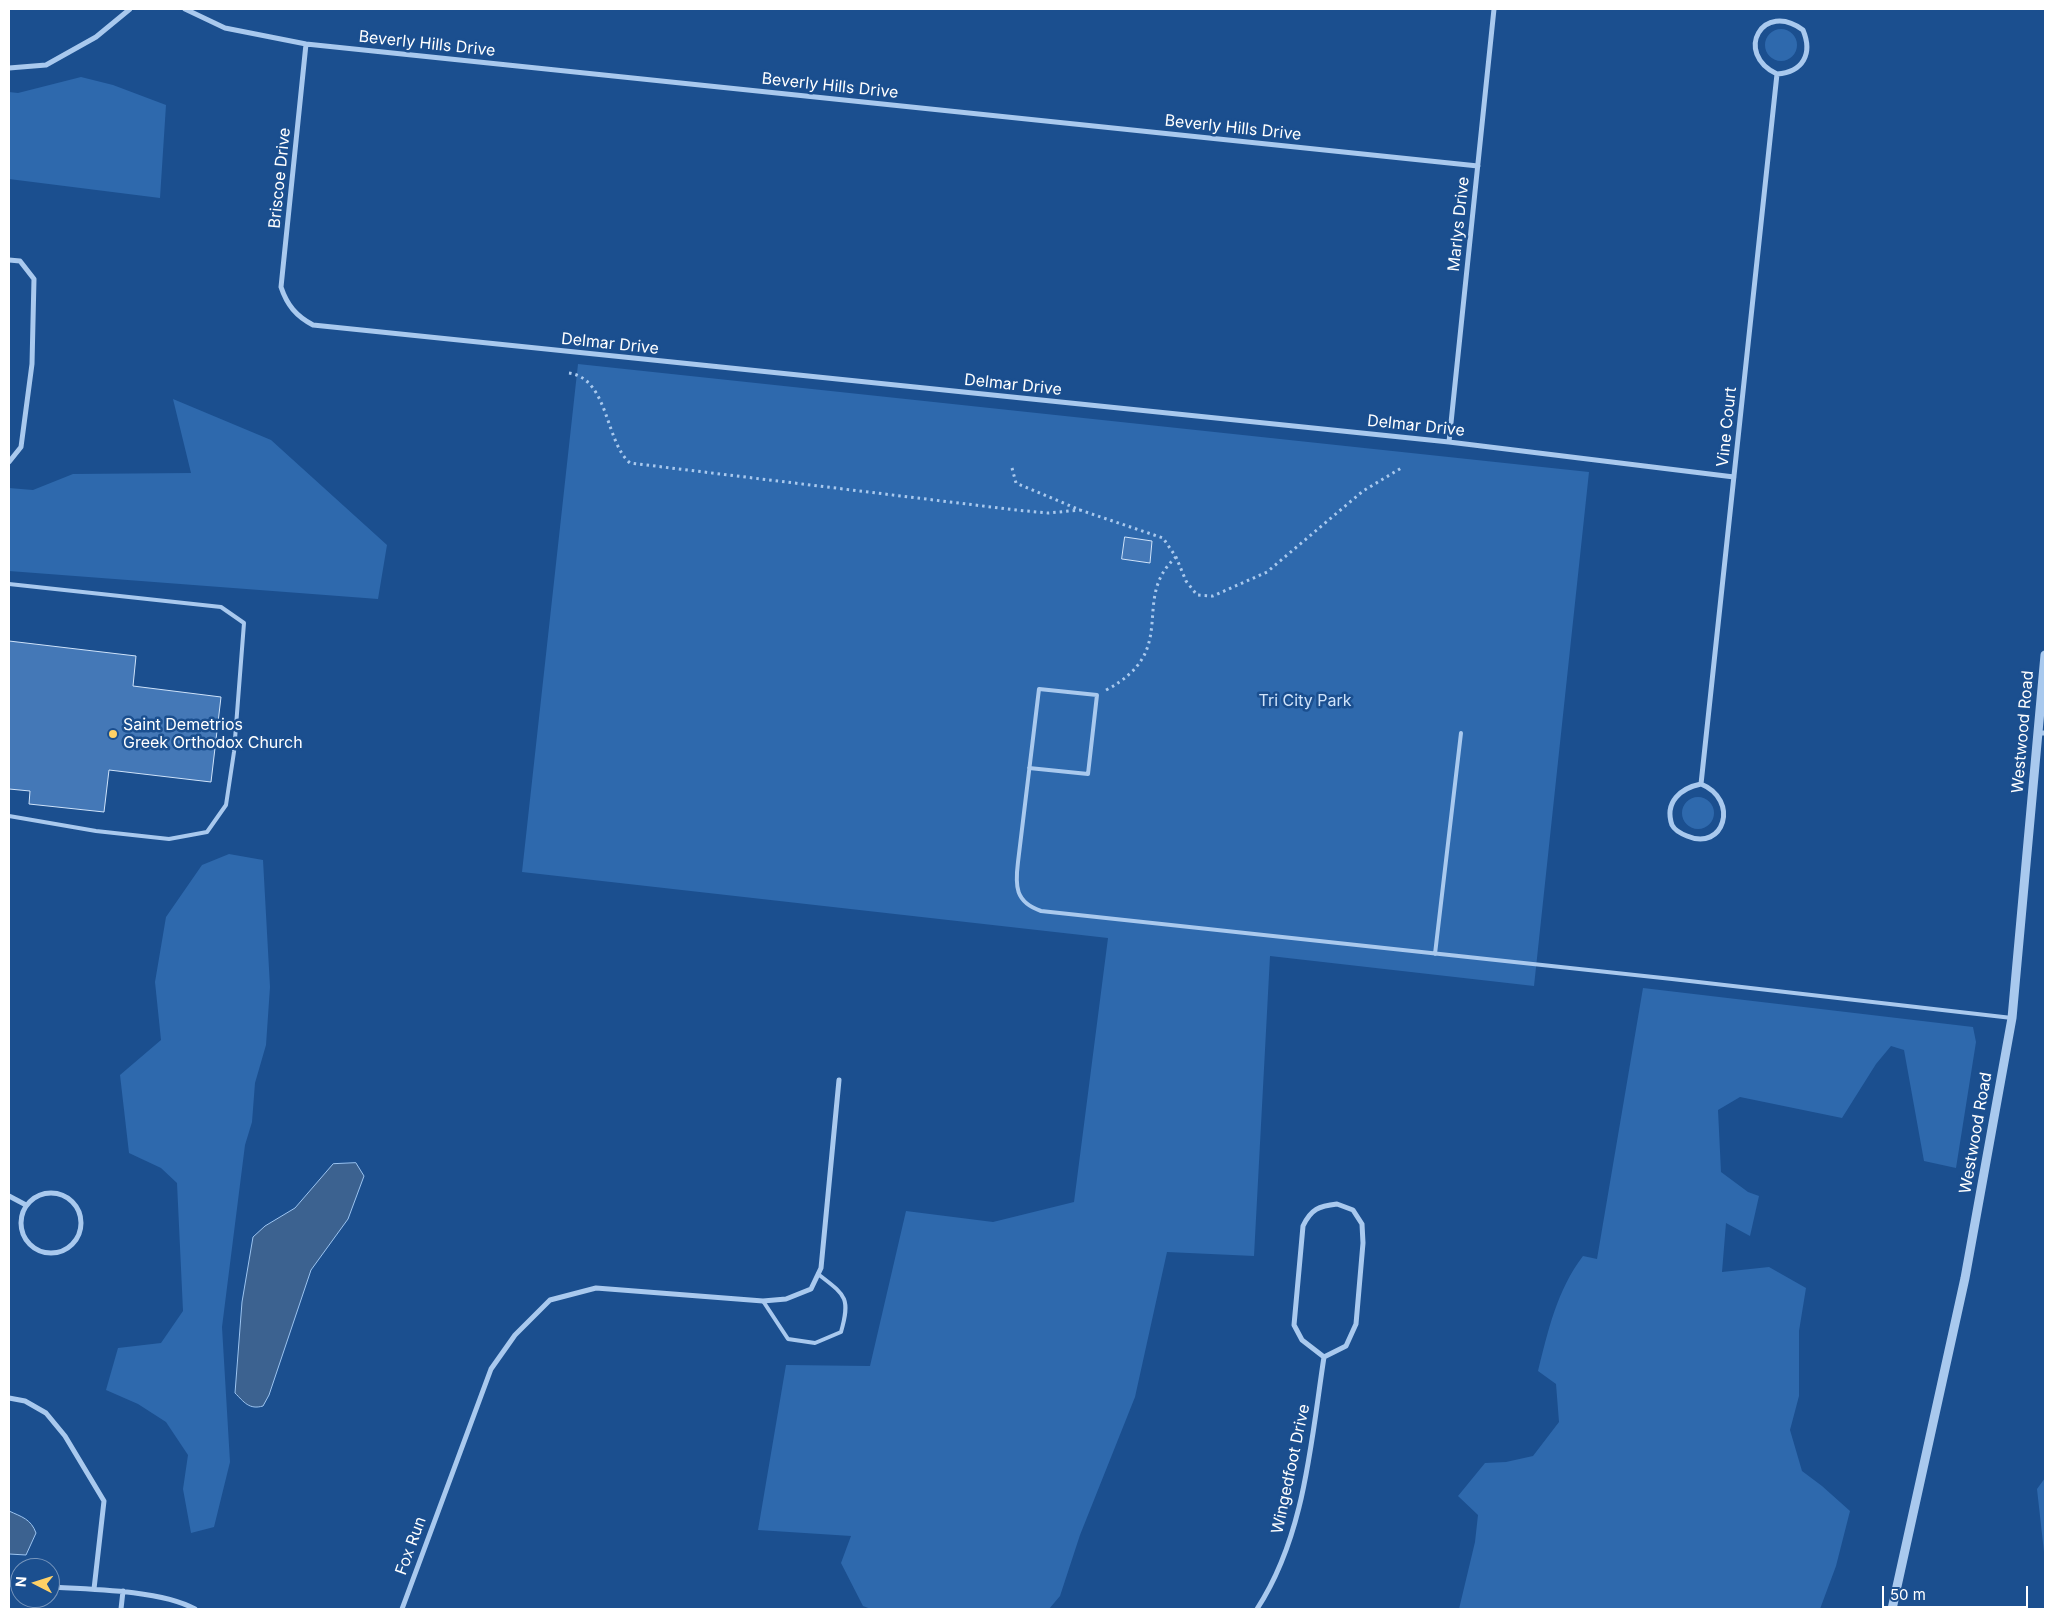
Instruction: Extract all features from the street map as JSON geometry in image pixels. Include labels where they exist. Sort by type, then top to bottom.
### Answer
[{"type":"street","points":[[9,68],[46,64],[96,37],[130,9]]},
{"type":"street","name":"Beverly Hills Drive","points":[[185,9],[225,28],[306,44],[1478,166]]},
{"type":"street","name":"Marlys Drive","points":[[1450,442],[1494,9]]},
{"type":"street","points":[[1776,19],[1794,24],[1802,30],[1807,48],[1799,67],[1790,73],[1777,74],[1765,68],[1755,52],[1755,41],[1760,30],[1767,22],[1776,19]]},
{"type":"street","name":"Briscoe Drive","points":[[294,312],[286,301],[281,287],[306,44]]},
{"type":"street","name":"Vine Court","points":[[1701,784],[1777,74]]},
{"type":"street","points":[[9,260],[20,261],[34,280],[32,364],[21,447],[9,462]]},
{"type":"street","name":"Delmar Drive","points":[[294,312],[313,325],[328,328],[1450,442],[1734,477]]},
{"type":"street","name":"Westwood Road","points":[[1892,1609],[1965,1278],[2012,1018],[2041,733],[2045,655]]},
{"type":"street","points":[[1701,784],[1718,794],[1723,803],[1724,814],[1722,826],[1711,837],[1696,840],[1681,834],[1673,827],[1670,814],[1673,801],[1679,792],[1701,784]]},
{"type":"street","points":[[818,1274],[839,1080]]},
{"type":"street","points":[[42,1194],[62,1194],[77,1207],[81,1226],[78,1236],[64,1250],[55,1253],[35,1249],[23,1234],[20,1224],[26,1205],[42,1194]]},
{"type":"street","points":[[9,1196],[26,1205]]},
{"type":"street","points":[[1337,1204],[1353,1210],[1362,1224],[1363,1252],[1356,1324],[1346,1346],[1324,1357],[1302,1340],[1294,1325],[1303,1226],[1309,1213],[1320,1206],[1337,1204]]},
{"type":"street","name":"Fox Run","points":[[402,1609],[491,1369],[515,1335],[550,1300],[596,1288],[763,1301],[786,1300],[811,1289],[818,1274]]},
{"type":"street","name":"Wingedfoot Drive","points":[[1257,1609],[1293,1534],[1312,1438],[1324,1357]]},
{"type":"street","points":[[9,1398],[25,1401],[46,1413],[65,1436],[104,1501],[94,1589]]},
{"type":"street","points":[[60,1587],[123,1591],[186,1604],[195,1609]]},
{"type":"street","points":[[121,1609],[123,1591]]},
{"type":"lane","points":[[9,584],[221,607],[244,623],[234,752],[226,805],[207,832],[169,839],[96,831],[9,816]]},
{"type":"lane","points":[[1029,768],[1088,774],[1097,695],[1039,689],[1029,768],[1016,875],[1018,890],[1028,906],[1042,911],[2012,1018]]},
{"type":"lane","points":[[1435,954],[1461,733]]},
{"type":"lane","points":[[763,1301],[788,1338],[815,1344],[841,1332],[847,1310],[842,1293],[818,1274]]},
{"type":"path","points":[[569,374],[579,375],[593,389],[608,417],[621,456],[630,463],[1016,510],[1048,513],[1080,510]]},
{"type":"path","points":[[1012,468],[1016,483],[1080,510],[1163,538],[1176,557],[1186,581],[1197,596],[1213,596],[1237,587],[1267,572],[1363,491],[1403,467]]},
{"type":"path","points":[[1097,695],[1124,681],[1138,667],[1146,654],[1151,642],[1159,578],[1165,567],[1176,557]]},
{"type":"green space","points":[[1781,29],[1787,30],[1792,34],[1796,39],[1796,51],[1792,56],[1787,60],[1781,61],[1775,60],[1770,56],[1766,51],[1765,45],[1766,39],[1770,34],[1775,30]]},
{"type":"green space","points":[[81,77],[113,85],[166,105],[160,198],[9,179],[9,92],[18,93]]},
{"type":"green space","name":"Tri City Park","points":[[578,364],[1589,472],[1534,986],[1270,956],[1254,1256],[1167,1252],[1135,1397],[1080,1535],[1060,1596],[1049,1609],[871,1609],[863,1606],[841,1563],[851,1536],[758,1530],[786,1365],[870,1366],[906,1211],[993,1222],[1074,1202],[1108,938],[522,872]]},
{"type":"green space","points":[[173,399],[271,440],[387,545],[378,599],[9,571],[9,488],[33,490],[73,474],[191,473]]},
{"type":"green space","points":[[1698,797],[1709,802],[1714,813],[1709,824],[1698,829],[1687,824],[1682,813],[1687,802]]},
{"type":"green space","points":[[229,854],[263,860],[270,987],[266,1045],[255,1083],[252,1122],[245,1145],[222,1327],[230,1462],[214,1527],[191,1533],[183,1489],[188,1455],[166,1422],[138,1404],[106,1390],[118,1348],[161,1343],[183,1311],[177,1183],[161,1168],[129,1153],[120,1075],[161,1040],[155,982],[166,917],[202,865]]},
{"type":"green space","points":[[1643,988],[1973,1027],[1976,1042],[1956,1168],[1924,1161],[1904,1050],[1891,1046],[1876,1064],[1842,1118],[1740,1097],[1718,1110],[1721,1172],[1748,1192],[1759,1196],[1750,1236],[1726,1223],[1722,1272],[1769,1267],[1806,1288],[1799,1331],[1799,1396],[1790,1430],[1802,1471],[1850,1511],[1836,1566],[1820,1609],[1459,1609],[1475,1542],[1478,1515],[1458,1496],[1485,1463],[1506,1462],[1533,1456],[1559,1422],[1556,1384],[1538,1371],[1554,1311],[1566,1283],[1583,1256],[1597,1259]]},
{"type":"green space","points":[[2045,1478],[2045,1561],[2037,1489]]},
{"type":"shaded area","points":[[356,1163],[364,1176],[348,1219],[311,1270],[269,1395],[263,1406],[250,1406],[235,1393],[242,1302],[253,1237],[265,1226],[295,1208],[333,1164]]},
{"type":"shaded area","points":[[9,1511],[29,1521],[36,1533],[26,1555],[9,1554]]},
{"type":"building","points":[[1125,537],[1152,541],[1150,563],[1122,559]]},
{"type":"building","name":"Saint Demetrios Greek Orthodox Church","points":[[9,641],[136,656],[133,686],[221,697],[211,782],[109,770],[104,812],[29,804],[30,791],[9,789]]},
{"type":"place","name":"Saint Demetrios Greek Orthodox Church","points":[[113,734]]}]
